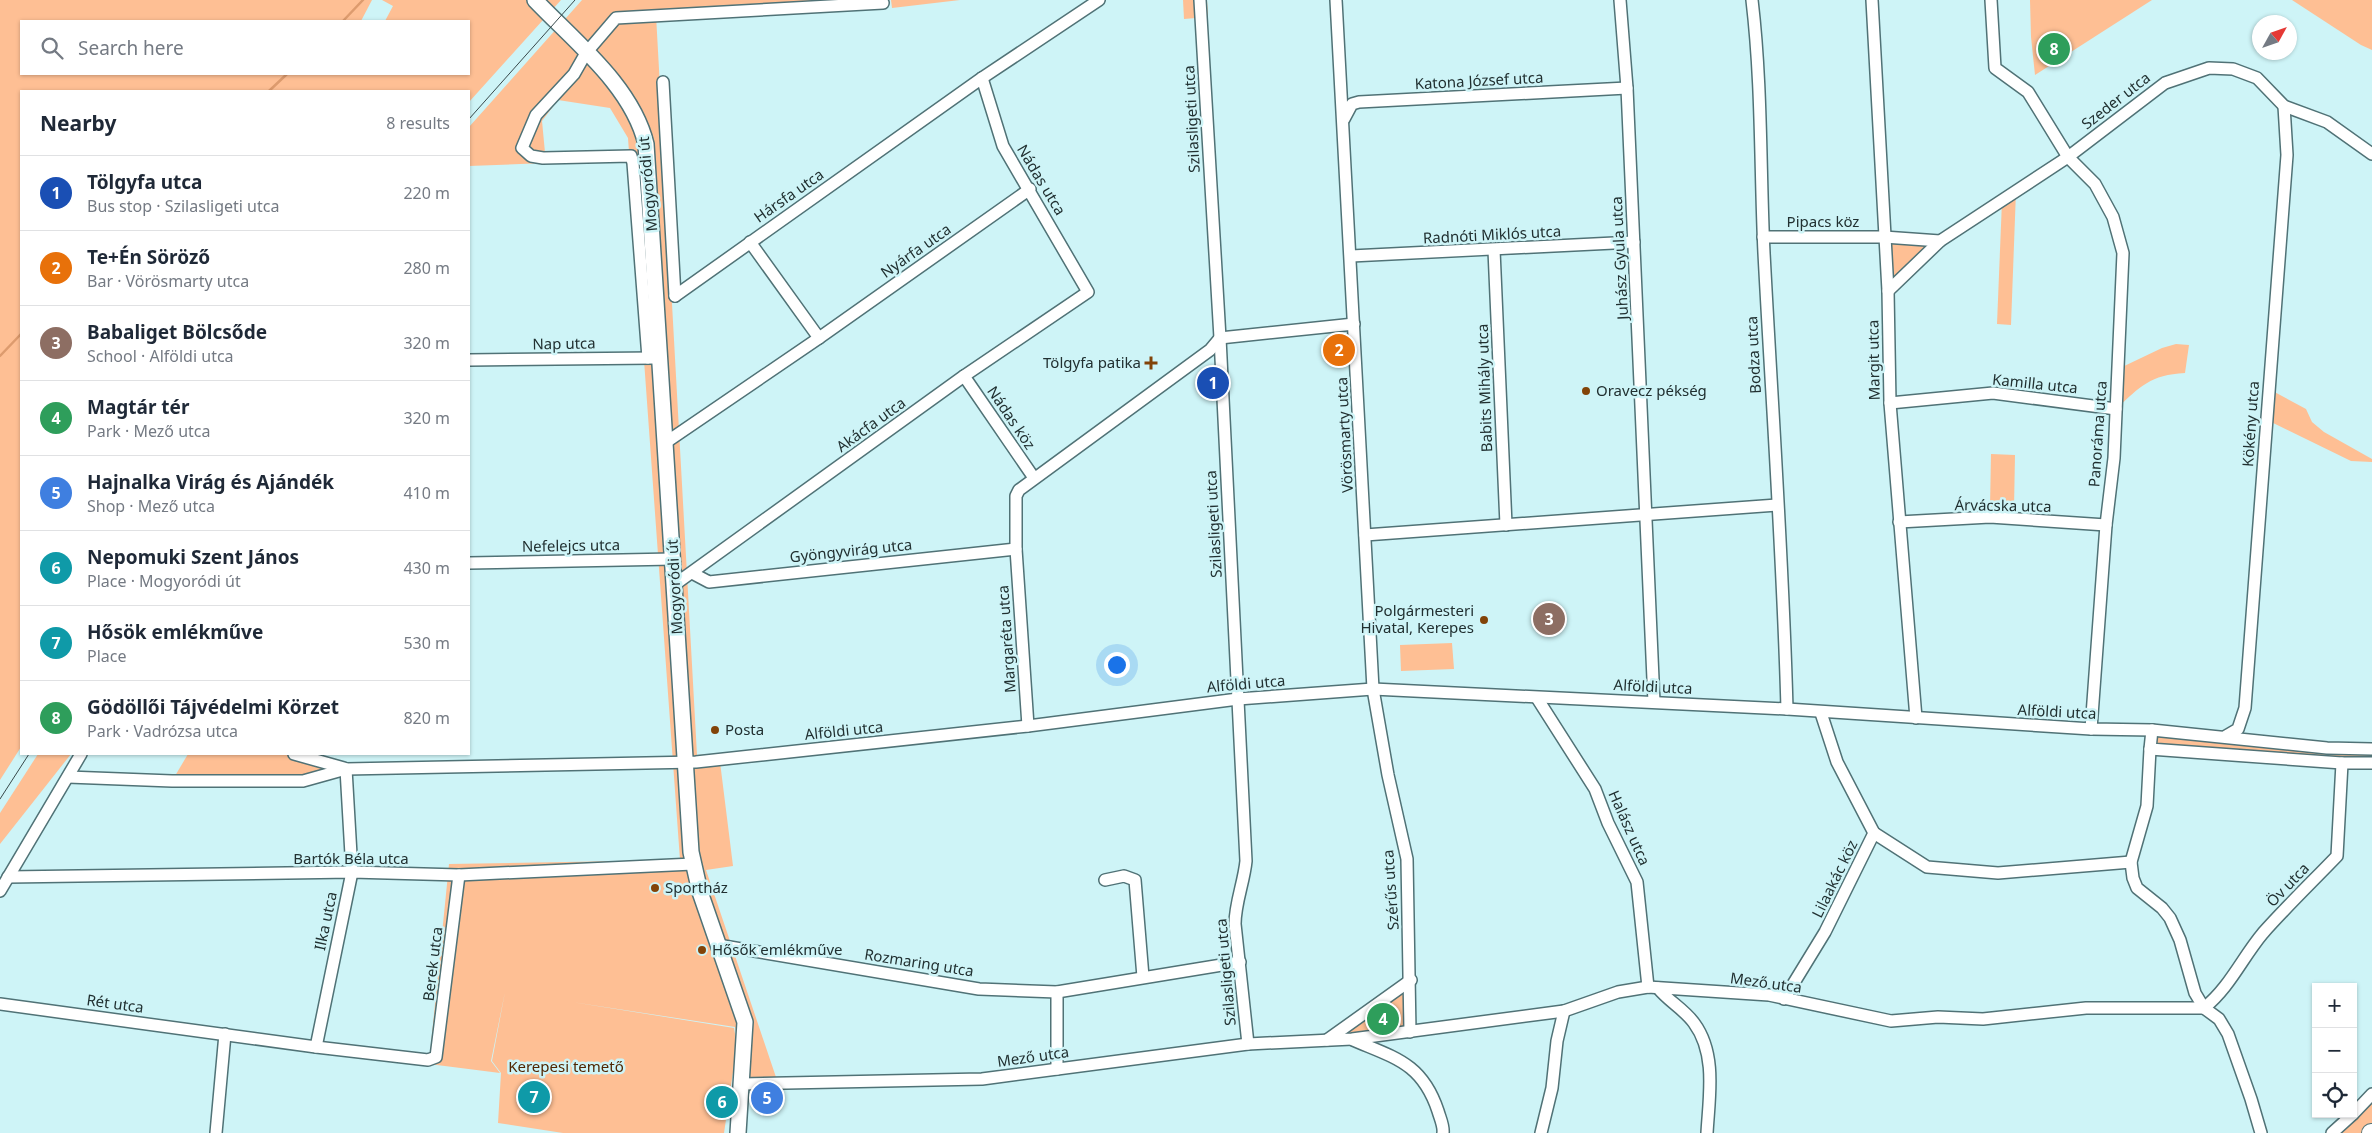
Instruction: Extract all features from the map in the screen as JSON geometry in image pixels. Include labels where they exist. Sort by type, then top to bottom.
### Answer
[{"type":"street","name":"Mogyoródi út","points":[[536,0],[627,98],[639,120],[645,137],[649,160],[654,358]]},
{"type":"street","name":"Hársfa utca","points":[[663,82],[675,296],[982,78],[1099,0]]},
{"type":"street","name":"Szilasligeti utca","points":[[1200,0],[1220,338],[1246,861],[1244,880],[1235,911],[1248,1044]]},
{"type":"street","name":"Vörösmarty utca","points":[[1336,0],[1344,120],[1373,689]]},
{"type":"street","name":"Juhász Gyula utca","points":[[1620,0],[1627,88],[1654,702]]},
{"type":"street","name":"Bodza utca","points":[[1752,0],[1758,67],[1763,236],[1777,505],[1784,592],[1787,709]]},
{"type":"street","name":"Margit utca","points":[[1872,0],[1888,291],[1890,403],[1916,718]]},
{"type":"street","name":"Panoráma utca","points":[[1991,0],[1995,68],[2028,92],[2068,157],[2095,184],[2113,216],[2123,253],[2114,458],[2106,525],[2091,729]]},
{"type":"street","points":[[586,53],[616,18],[883,3]]},
{"type":"street","name":"Mogyoródi út","points":[[586,53],[574,74],[536,115],[522,148],[531,156],[543,158],[631,156],[633,163],[665,443],[693,864],[700,892],[746,1022],[738,1133]]},
{"type":"street","name":"Szeder utca","points":[[1888,291],[1940,241],[2068,157],[2165,83],[2209,68],[2233,69],[2257,78],[2284,106],[2327,122],[2372,154]]},
{"type":"street","name":"Nádas utca","points":[[982,78],[1003,146],[1030,189],[1088,292]]},
{"type":"street","name":"Katona József utca","points":[[1344,120],[1352,104],[1359,102],[1627,88]]},
{"type":"street","name":"Kökény utca","points":[[2226,736],[2238,729],[2245,708],[2287,155],[2284,106]]},
{"type":"street","name":"Nyárfa utca","points":[[665,443],[819,338],[1030,189]]},
{"type":"street","name":"Pipacs köz","points":[[1763,236],[1884,237]]},
{"type":"street","points":[[1884,237],[1940,241]]},
{"type":"street","points":[[750,242],[819,338]]},
{"type":"street","name":"Radnóti Miklós utca","points":[[1351,256],[1634,242]]},
{"type":"street","name":"Babits Mihály utca","points":[[1494,250],[1506,525]]},
{"type":"street","name":"Akácfa utca","points":[[674,585],[964,376],[1088,292]]},
{"type":"street","points":[[1220,338],[1354,324]]},
{"type":"street","name":"Margaréta utca","points":[[1028,726],[1016,549],[1016,496],[1019,490],[1034,478],[1210,350],[1220,338]]},
{"type":"street","name":"Nap utca","points":[[470,360],[654,358]]},
{"type":"street","name":"Nádas köz","points":[[964,376],[1034,478]]},
{"type":"street","name":"Kamilla utca","points":[[1890,403],[1993,393],[2116,409]]},
{"type":"street","points":[[1365,535],[1777,505]]},
{"type":"street","name":"Árvácska utca","points":[[1900,522],[1990,518],[2106,525]]},
{"type":"street","name":"Gyöngyvirág utca","points":[[692,573],[709,582],[1016,549]]},
{"type":"street","name":"Nefelejcs utca","points":[[470,563],[673,559]]},
{"type":"street","name":"Alföldi utca","points":[[68,777],[172,781],[303,781],[346,769],[685,763],[1028,726],[1238,699],[1373,689],[1787,709],[2091,729],[2152,730],[2226,736],[2327,748],[2372,749]]},
{"type":"street","name":"Szérűs utca","points":[[1373,689],[1388,775],[1407,859],[1410,1032]]},
{"type":"street","name":"Halász utca","points":[[1537,698],[1595,789],[1608,823],[1637,882],[1653,987]]},
{"type":"street","name":"Lilaakác köz","points":[[1784,999],[1825,932],[1874,833],[1837,762],[1821,712]]},
{"type":"street","points":[[2152,730],[2147,806],[2131,862],[2133,878],[2137,888],[2166,912],[2170,918],[2180,940],[2195,993],[2204,1008],[2219,1019],[2228,1034],[2261,1133]]},
{"type":"street","points":[[2150,749],[2342,763],[2372,763]]},
{"type":"street","points":[[0,891],[80,755]]},
{"type":"street","name":"Alföldi utca","points":[[297,755],[346,769]]},
{"type":"street","name":"Öv utca","points":[[2204,1008],[2216,999],[2234,977],[2262,934],[2337,856],[2342,763]]},
{"type":"street","name":"Ilka utca","points":[[316,1047],[352,872],[346,769]]},
{"type":"street","points":[[1874,833],[1927,867],[1998,873],[2131,862]]},
{"type":"street","name":"Bartók Béla utca","points":[[8,877],[352,872],[460,875],[693,864]]},
{"type":"street","name":"Berek utca","points":[[436,1057],[460,875]]},
{"type":"street","points":[[1105,880],[1124,876],[1135,880],[1143,977]]},
{"type":"street","name":"Rozmaring utca","points":[[718,945],[979,989],[1057,992],[1240,962]]},
{"type":"street","points":[[1327,1040],[1410,980]]},
{"type":"street","points":[[1653,987],[1694,1022],[1704,1042],[1710,1072],[1707,1133]]},
{"type":"street","name":"Mező utca","points":[[742,1084],[982,1080],[1248,1044],[1352,1039],[1564,1011],[1618,992],[1653,987],[1769,996],[1892,1020],[1938,1017],[1983,1019],[2086,1008],[2204,1008]]},
{"type":"street","points":[[1057,992],[1057,1069]]},
{"type":"street","name":"Rét utca","points":[[0,1004],[316,1047],[428,1060],[436,1057]]},
{"type":"street","points":[[1541,1133],[1552,1088],[1557,1041],[1564,1011]]},
{"type":"street","points":[[216,1133],[225,1034]]},
{"type":"street","points":[[1352,1039],[1406,1062],[1424,1080],[1434,1098],[1444,1133]]},
{"type":"street","points":[[2357,1110],[2372,1094]]},
{"type":"street","points":[[2332,1133],[2349,1118]]},
{"type":"green space","points":[[0,0],[372,0],[362,20],[20,20],[20,75],[470,75],[470,20],[386,20],[393,6],[382,0],[561,0],[470,101],[470,90],[20,90],[20,749],[0,780]]},
{"type":"green space","name":"Kerepesi temető","points":[[582,0],[835,0],[656,15],[697,755],[719,754],[733,866],[706,870],[780,1089],[732,1092],[739,1045],[735,1027],[572,1002],[734,1028],[737,1045],[724,1133],[563,1133],[498,1123],[501,1073],[492,1061],[505,992],[491,1061],[500,1073],[429,1064],[449,864],[680,860],[628,138],[610,108],[558,100],[542,121],[546,163],[470,166],[470,126]]},
{"type":"green space","points":[[891,0],[960,0],[892,8]]},
{"type":"green space","points":[[1183,0],[1207,0],[1208,17],[1184,19]]},
{"type":"green space","points":[[2030,0],[2152,0],[2035,75]]},
{"type":"green space","points":[[2292,0],[2372,0],[2372,50],[2361,45]]},
{"type":"green space","points":[[2016,191],[2011,325],[1997,324],[2002,201]]},
{"type":"green space","points":[[1884,237],[1940,241],[1888,291]]},
{"type":"green space","points":[[2176,344],[2189,345],[2185,373],[2154,379],[2132,394],[2116,409],[2118,369],[2162,348]]},
{"type":"green space","points":[[2269,389],[2306,409],[2312,422],[2324,432],[2372,459],[2372,462],[2351,461],[2267,420]]},
{"type":"green space","points":[[1991,454],[2015,455],[2014,508],[1990,507]]},
{"type":"green space","points":[[1452,643],[1454,669],[1401,671],[1400,645]]},
{"type":"green space","points":[[2152,730],[2372,749],[2372,763],[2150,749]]},
{"type":"green space","points":[[37,755],[70,755],[0,844],[0,813]]},
{"type":"green space","points":[[187,755],[297,755],[346,769],[303,781],[172,781]]},
{"type":"green space","points":[[1411,980],[1410,1032],[1327,1040]]},
{"type":"green space","points":[[2372,1094],[2372,1133],[2332,1133],[2347,1118],[2357,1118],[2357,1109]]},
{"type":"waterway","points":[[344,20],[363,0]]},
{"type":"waterway","points":[[270,90],[286,75]]},
{"type":"waterway","points":[[0,356],[20,335]]},
{"type":"tram line","points":[[470,118],[575,0]]},
{"type":"tram line","points":[[0,799],[28,755]]},
{"type":"place","name":"Gödöllői Tájvédelmi Körzet","points":[[2054,49]]},
{"type":"place","name":"Te+Én Söröző","points":[[1339,350]]},
{"type":"place","name":"Tölgyfa patika","points":[[1151,363]]},
{"type":"place","name":"Tölgyfa utca","points":[[1213,383]]},
{"type":"place","name":"Oravecz pékség","points":[[1586,391]]},
{"type":"place","name":"Babaliget Bölcsőde","points":[[1549,619]]},
{"type":"place","name":"Polgármesteri Hivatal, Kerepes","points":[[1484,620]]},
{"type":"place","name":"Posta","points":[[715,730]]},
{"type":"place","name":"Sportház","points":[[655,888]]},
{"type":"place","name":"Hősők emlékműve","points":[[702,950]]},
{"type":"place","name":"Magtár tér","points":[[1383,1019]]},
{"type":"place","name":"Hősök emlékműve","points":[[534,1097]]},
{"type":"place","name":"Hajnalka Virág és Ajándék","points":[[767,1098]]},
{"type":"place","name":"Nepomuki Szent János","points":[[722,1102]]}]
